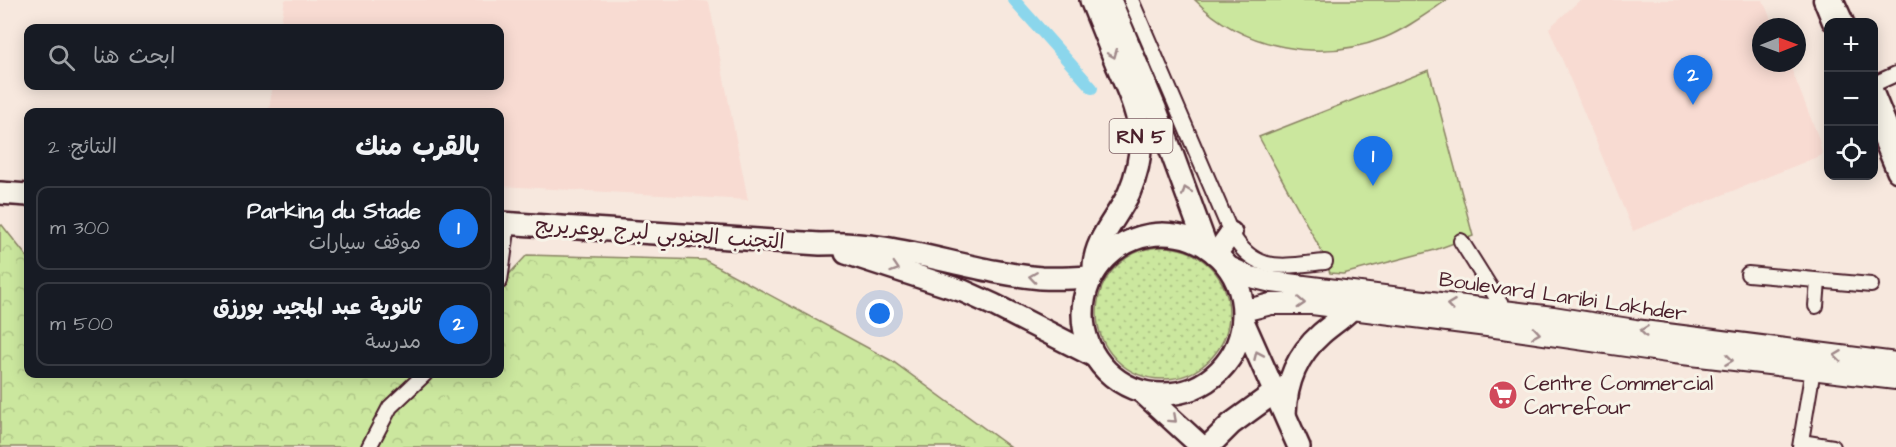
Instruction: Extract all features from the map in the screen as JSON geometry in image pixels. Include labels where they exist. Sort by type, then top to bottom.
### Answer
[{"type":"highway","name":"RN 5","points":[[1091,0],[1137,113],[1141,137],[1138,164],[1132,184],[1097,249],[1093,274]]},
{"type":"highway","name":"RN 5","points":[[1110,0],[1217,255]]},
{"type":"highway","points":[[0,193],[24,195]]},
{"type":"highway","name":"التجنب الجنوبي لبرج بوعريريج","points":[[504,224],[820,244],[861,244],[1004,273],[1042,278],[1093,274]]},
{"type":"highway","points":[[1243,316],[1239,339],[1231,356],[1213,377],[1197,387],[1179,393],[1161,395],[1127,387],[1114,378],[1094,356],[1085,334],[1082,311],[1093,274],[1114,250],[1140,236],[1160,233],[1179,235],[1217,255],[1239,287],[1243,316],[1299,447]]},
{"type":"highway","points":[[1217,255],[1231,233]]},
{"type":"highway","name":"التجنب الجنوبي لبرج بوعريريج","points":[[820,244],[963,291],[1094,356]]},
{"type":"highway","points":[[1285,415],[1285,394],[1298,362],[1311,344],[1350,310]]},
{"type":"highway","points":[[1142,392],[1202,447]]},
{"type":"highway","points":[[1208,447],[1238,419],[1275,392]]},
{"type":"main road","name":"Boulevard Laribi Lakhder","points":[[1217,255],[1241,273],[1266,281],[1504,319],[1674,354],[1896,379]]},
{"type":"main road","name":"Boulevard Laribi Lakhder","points":[[1243,316],[1271,304],[1291,303],[1350,310],[1504,319],[1635,330],[1896,363]]},
{"type":"street","points":[[1131,0],[1231,233],[1244,252],[1263,263],[1288,266],[1325,262]]},
{"type":"street","points":[[1822,0],[1829,18]]},
{"type":"street","points":[[1835,0],[1843,18]]},
{"type":"street","points":[[1878,82],[1896,74]]},
{"type":"street","points":[[1878,100],[1896,144]]},
{"type":"street","points":[[1876,126],[1896,173]]},
{"type":"street","points":[[1461,241],[1504,319]]},
{"type":"street","points":[[1748,274],[1871,285]]},
{"type":"street","points":[[1816,306],[1818,281]]},
{"type":"street","points":[[1813,369],[1801,445],[1833,447]]},
{"type":"street","points":[[369,447],[390,406],[421,378]]},
{"type":"shaded area","points":[[285,0],[693,0],[709,2],[748,200],[504,186],[504,108],[269,108],[272,90],[504,90],[504,24],[281,24]]},
{"type":"shaded area","points":[[1580,0],[1763,0],[1770,18],[1752,18],[1752,72],[1793,72],[1819,139],[1822,155],[1633,231],[1549,28]]},
{"type":"green space","points":[[1195,0],[1447,0],[1408,26],[1384,38],[1359,46],[1334,50],[1309,50],[1284,47],[1236,30],[1214,17]]},
{"type":"green space","points":[[1429,70],[1473,236],[1435,250],[1343,274],[1330,273],[1323,254],[1259,137]]},
{"type":"green space","points":[[2,225],[24,253],[24,378],[504,378],[504,280],[527,255],[705,260],[892,361],[1010,447],[0,447],[0,226]]},
{"type":"green space","points":[[1163,247],[1188,252],[1210,266],[1224,288],[1229,313],[1224,338],[1210,360],[1188,374],[1163,379],[1138,374],[1116,360],[1102,338],[1097,313],[1102,288],[1116,266],[1138,252]]},
{"type":"waterway","points":[[1014,0],[1092,88]]},
{"type":"place","name":"ثانوية عبد المجيد بورزق","points":[[1693,105]]},
{"type":"place","name":"Parking du Stade","points":[[1373,186]]},
{"type":"place","name":"Centre Commercial Carrefour","points":[[1503,395]]}]
